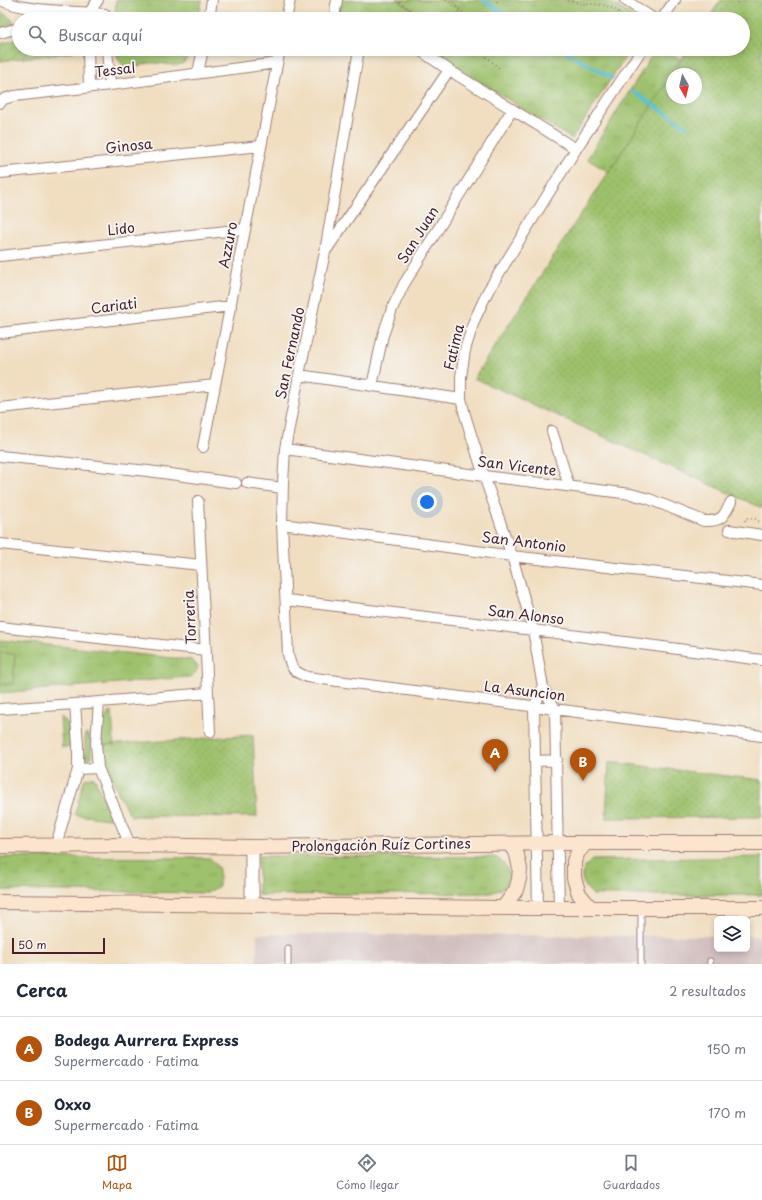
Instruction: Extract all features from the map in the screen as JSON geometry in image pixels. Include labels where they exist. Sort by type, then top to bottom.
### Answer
[{"type":"main road","name":"Prolongación Ruíz Cortines","points":[[0,846],[130,845],[252,847],[558,843],[762,843]]},
{"type":"main road","points":[[586,843],[578,852],[574,861],[574,878],[579,894],[591,908]]},
{"type":"main road","points":[[503,908],[516,890],[519,879],[520,869],[517,855],[510,844]]},
{"type":"main road","points":[[0,902],[503,908],[762,908]]},
{"type":"street","points":[[0,0],[24,12]]},
{"type":"street","points":[[92,12],[99,0]]},
{"type":"street","points":[[99,0],[103,12]]},
{"type":"street","points":[[210,12],[212,0]]},
{"type":"street","points":[[287,12],[290,0]]},
{"type":"street","points":[[335,12],[337,0]]},
{"type":"street","points":[[625,0],[643,12]]},
{"type":"street","points":[[667,12],[675,0]]},
{"type":"street","points":[[0,33],[12,30]]},
{"type":"street","points":[[88,56],[89,87]]},
{"type":"street","points":[[108,56],[110,85]]},
{"type":"street","points":[[198,73],[202,56]]},
{"type":"street","name":"Azzuro","points":[[203,447],[278,56]]},
{"type":"street","name":"San Fernando","points":[[290,665],[288,654],[287,600],[282,524],[282,488],[285,449],[299,375],[326,252],[358,56]]},
{"type":"street","points":[[428,56],[576,149]]},
{"type":"street","name":"Fatima","points":[[559,908],[555,709],[543,687],[533,630],[512,556],[484,476],[461,399],[461,377],[465,350],[474,320],[488,291],[576,149],[637,56]]},
{"type":"street","name":"Tessal","points":[[2,101],[14,96],[110,85],[277,62]]},
{"type":"street","points":[[326,252],[449,70]]},
{"type":"street","name":"San Juan","points":[[372,386],[383,335],[392,309],[404,284],[512,110]]},
{"type":"street","name":"Ginosa","points":[[0,173],[261,146]]},
{"type":"street","name":"Lido","points":[[0,256],[245,229]]},
{"type":"street","name":"Cariati","points":[[0,333],[231,306]]},
{"type":"street","points":[[299,375],[461,399]]},
{"type":"street","points":[[0,408],[215,384]]},
{"type":"street","points":[[552,431],[569,486]]},
{"type":"street","name":"San Vicente","points":[[285,449],[640,496],[704,521],[712,522],[719,520],[724,515],[731,502]]},
{"type":"street","points":[[0,456],[148,471],[236,483]]},
{"type":"street","points":[[247,483],[282,488]]},
{"type":"street","name":"Torreria","points":[[198,500],[210,732]]},
{"type":"street","name":"San Antonio","points":[[282,524],[512,556],[762,586]]},
{"type":"street","points":[[729,530],[762,535]]},
{"type":"street","points":[[0,544],[201,566]]},
{"type":"street","name":"San Alonso","points":[[287,600],[762,660]]},
{"type":"street","points":[[0,627],[206,650]]},
{"type":"street","name":"La Asuncion","points":[[290,665],[297,673],[307,677],[762,736]]},
{"type":"street","points":[[538,908],[534,707],[543,687]]},
{"type":"street","points":[[0,709],[208,693]]},
{"type":"street","points":[[99,702],[96,743],[98,768],[130,845]]},
{"type":"street","points":[[56,845],[78,769],[75,704]]},
{"type":"street","points":[[536,761],[557,760]]},
{"type":"street","points":[[78,769],[98,768]]},
{"type":"street","points":[[252,847],[252,905]]},
{"type":"lane","points":[[641,908],[641,964]]},
{"type":"lane","points":[[288,948],[288,964]]},
{"type":"path","points":[[396,0],[414,12]]},
{"type":"path","points":[[446,0],[462,12]]},
{"type":"path","points":[[568,0],[608,7],[617,12]]},
{"type":"path","points":[[485,56],[500,69]]},
{"type":"shaded area","points":[[257,934],[714,936],[714,952],[750,952],[750,936],[762,936],[762,964],[257,964]]},
{"type":"green space","points":[[116,0],[202,0],[200,12],[115,12]]},
{"type":"green space","points":[[340,0],[606,0],[626,12],[339,12]]},
{"type":"green space","points":[[398,0],[446,0],[458,8],[455,12],[415,12]]},
{"type":"green space","points":[[721,0],[762,0],[762,508],[474,378],[666,83],[666,104],[702,104],[702,68],[676,68],[683,56],[750,56],[750,12],[713,12]]},
{"type":"green space","points":[[0,12],[12,20],[12,25],[0,28]]},
{"type":"green space","points":[[12,41],[12,56],[41,56],[0,61],[0,44]]},
{"type":"green space","points":[[117,56],[189,56],[181,64],[149,63],[129,69]]},
{"type":"green space","points":[[440,56],[625,56],[572,139]]},
{"type":"green space","points":[[652,56],[675,56],[681,60],[676,68],[666,68],[666,83],[609,172],[587,159]]},
{"type":"green space","points":[[0,640],[192,660],[198,667],[195,673],[189,677],[0,693]]},
{"type":"green space","points":[[0,653],[15,654],[13,684],[0,684]]},
{"type":"green space","points":[[112,711],[114,744],[102,745],[103,722]]},
{"type":"green space","points":[[60,717],[67,723],[71,747],[62,747]]},
{"type":"green space","points":[[85,734],[90,736],[92,757],[88,760],[85,758]]},
{"type":"green space","points":[[253,735],[257,817],[131,816],[117,791],[102,745]]},
{"type":"green space","points":[[609,762],[762,780],[762,817],[606,818]]},
{"type":"green space","points":[[92,777],[95,779],[109,814],[110,818],[108,819],[75,814],[84,780]]},
{"type":"green space","points":[[258,856],[495,857],[505,865],[510,877],[503,888],[491,893],[258,895]]},
{"type":"green space","points":[[0,857],[210,858],[219,869],[219,886],[207,893],[0,890]]},
{"type":"green space","points":[[762,857],[762,895],[593,895],[585,886],[582,878],[584,869],[592,860]]},
{"type":"waterway","points":[[483,0],[502,12]]},
{"type":"waterway","points":[[573,56],[612,78]]},
{"type":"waterway","points":[[632,91],[687,127]]},
{"type":"place","name":"Bodega Aurrera Express","points":[[495,772]]},
{"type":"place","name":"Oxxo","points":[[583,781]]}]
